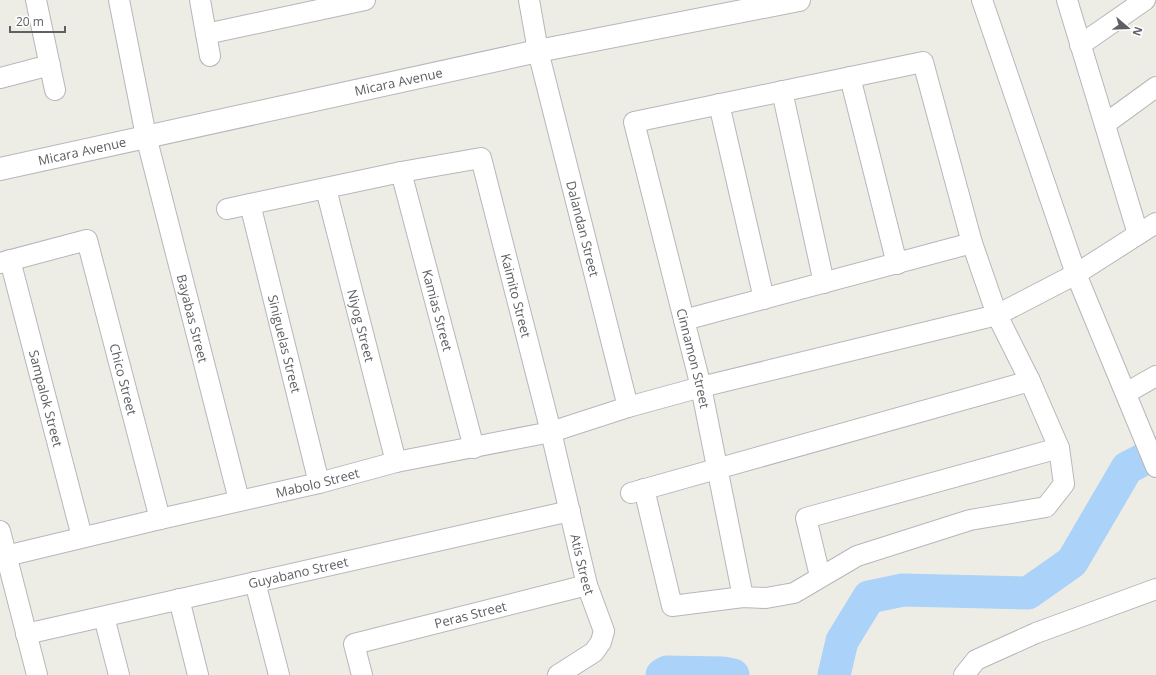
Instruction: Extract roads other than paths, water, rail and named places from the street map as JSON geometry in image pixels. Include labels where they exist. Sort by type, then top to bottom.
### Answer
[{"type":"street","points":[[36,0],[55,90]]},
{"type":"street","name":"Bayabas Street","points":[[119,0],[146,136],[239,500]]},
{"type":"street","points":[[200,0],[210,56]]},
{"type":"street","points":[[206,34],[283,9],[364,0]]},
{"type":"street","name":"Dalandan Street","points":[[529,0],[538,51],[628,407]]},
{"type":"street","name":"Micara Avenue","points":[[0,169],[538,51],[799,0]]},
{"type":"street","points":[[982,0],[1076,274],[1153,460]]},
{"type":"street","points":[[1066,0],[1138,234]]},
{"type":"street","points":[[1080,45],[1145,0]]},
{"type":"street","points":[[764,299],[719,104],[924,62],[972,243],[997,315],[1030,381],[1059,448],[1064,484],[1046,507],[970,520],[856,556],[794,592],[766,598],[743,597],[672,606],[638,491],[1030,381]]},
{"type":"street","points":[[0,78],[50,65]]},
{"type":"street","points":[[850,77],[897,264]]},
{"type":"street","points":[[1105,124],[1156,88]]},
{"type":"street","points":[[782,91],[824,283]]},
{"type":"street","name":"Cinnamon Street","points":[[719,104],[634,122],[701,387],[743,597]]},
{"type":"street","name":"Kaimito Street","points":[[401,172],[481,158],[551,432]]},
{"type":"street","points":[[227,209],[401,172]]},
{"type":"street","name":"Kamias Street","points":[[401,172],[474,448]]},
{"type":"street","name":"Niyog Street","points":[[326,189],[396,462]]},
{"type":"street","name":"Siniguelas Street","points":[[250,204],[319,483]]},
{"type":"street","name":"Mabolo Street","points":[[6,556],[160,518],[319,483],[396,462],[551,432],[628,407],[701,387],[997,315],[1076,274],[1156,223]]},
{"type":"street","name":"Chico Street","points":[[5,261],[87,240],[160,518]]},
{"type":"street","points":[[684,320],[972,243]]},
{"type":"street","name":"Sampalok Street","points":[[5,261],[82,538]]},
{"type":"street","points":[[1126,393],[1156,376]]},
{"type":"street","name":"Atis Street","points":[[551,432],[587,585],[604,631],[601,642],[594,652],[558,675]]},
{"type":"street","points":[[820,576],[806,518],[1059,448]]},
{"type":"street","name":"Guyabano Street","points":[[26,634],[570,511]]},
{"type":"street","points":[[0,531],[37,675]]},
{"type":"street","points":[[256,582],[279,675]]},
{"type":"street","name":"Peras Street","points":[[362,675],[354,644],[587,585]]},
{"type":"street","points":[[964,675],[976,660],[1036,633],[1156,589]]},
{"type":"street","points":[[179,599],[198,675]]},
{"type":"street","points":[[104,617],[119,675]]},
{"type":"waterway","points":[[834,675],[842,641],[869,597],[903,590],[1028,593],[1072,562],[1127,468],[1156,453]]},
{"type":"waterway","points":[[662,675],[667,672],[723,673],[733,675]]}]
